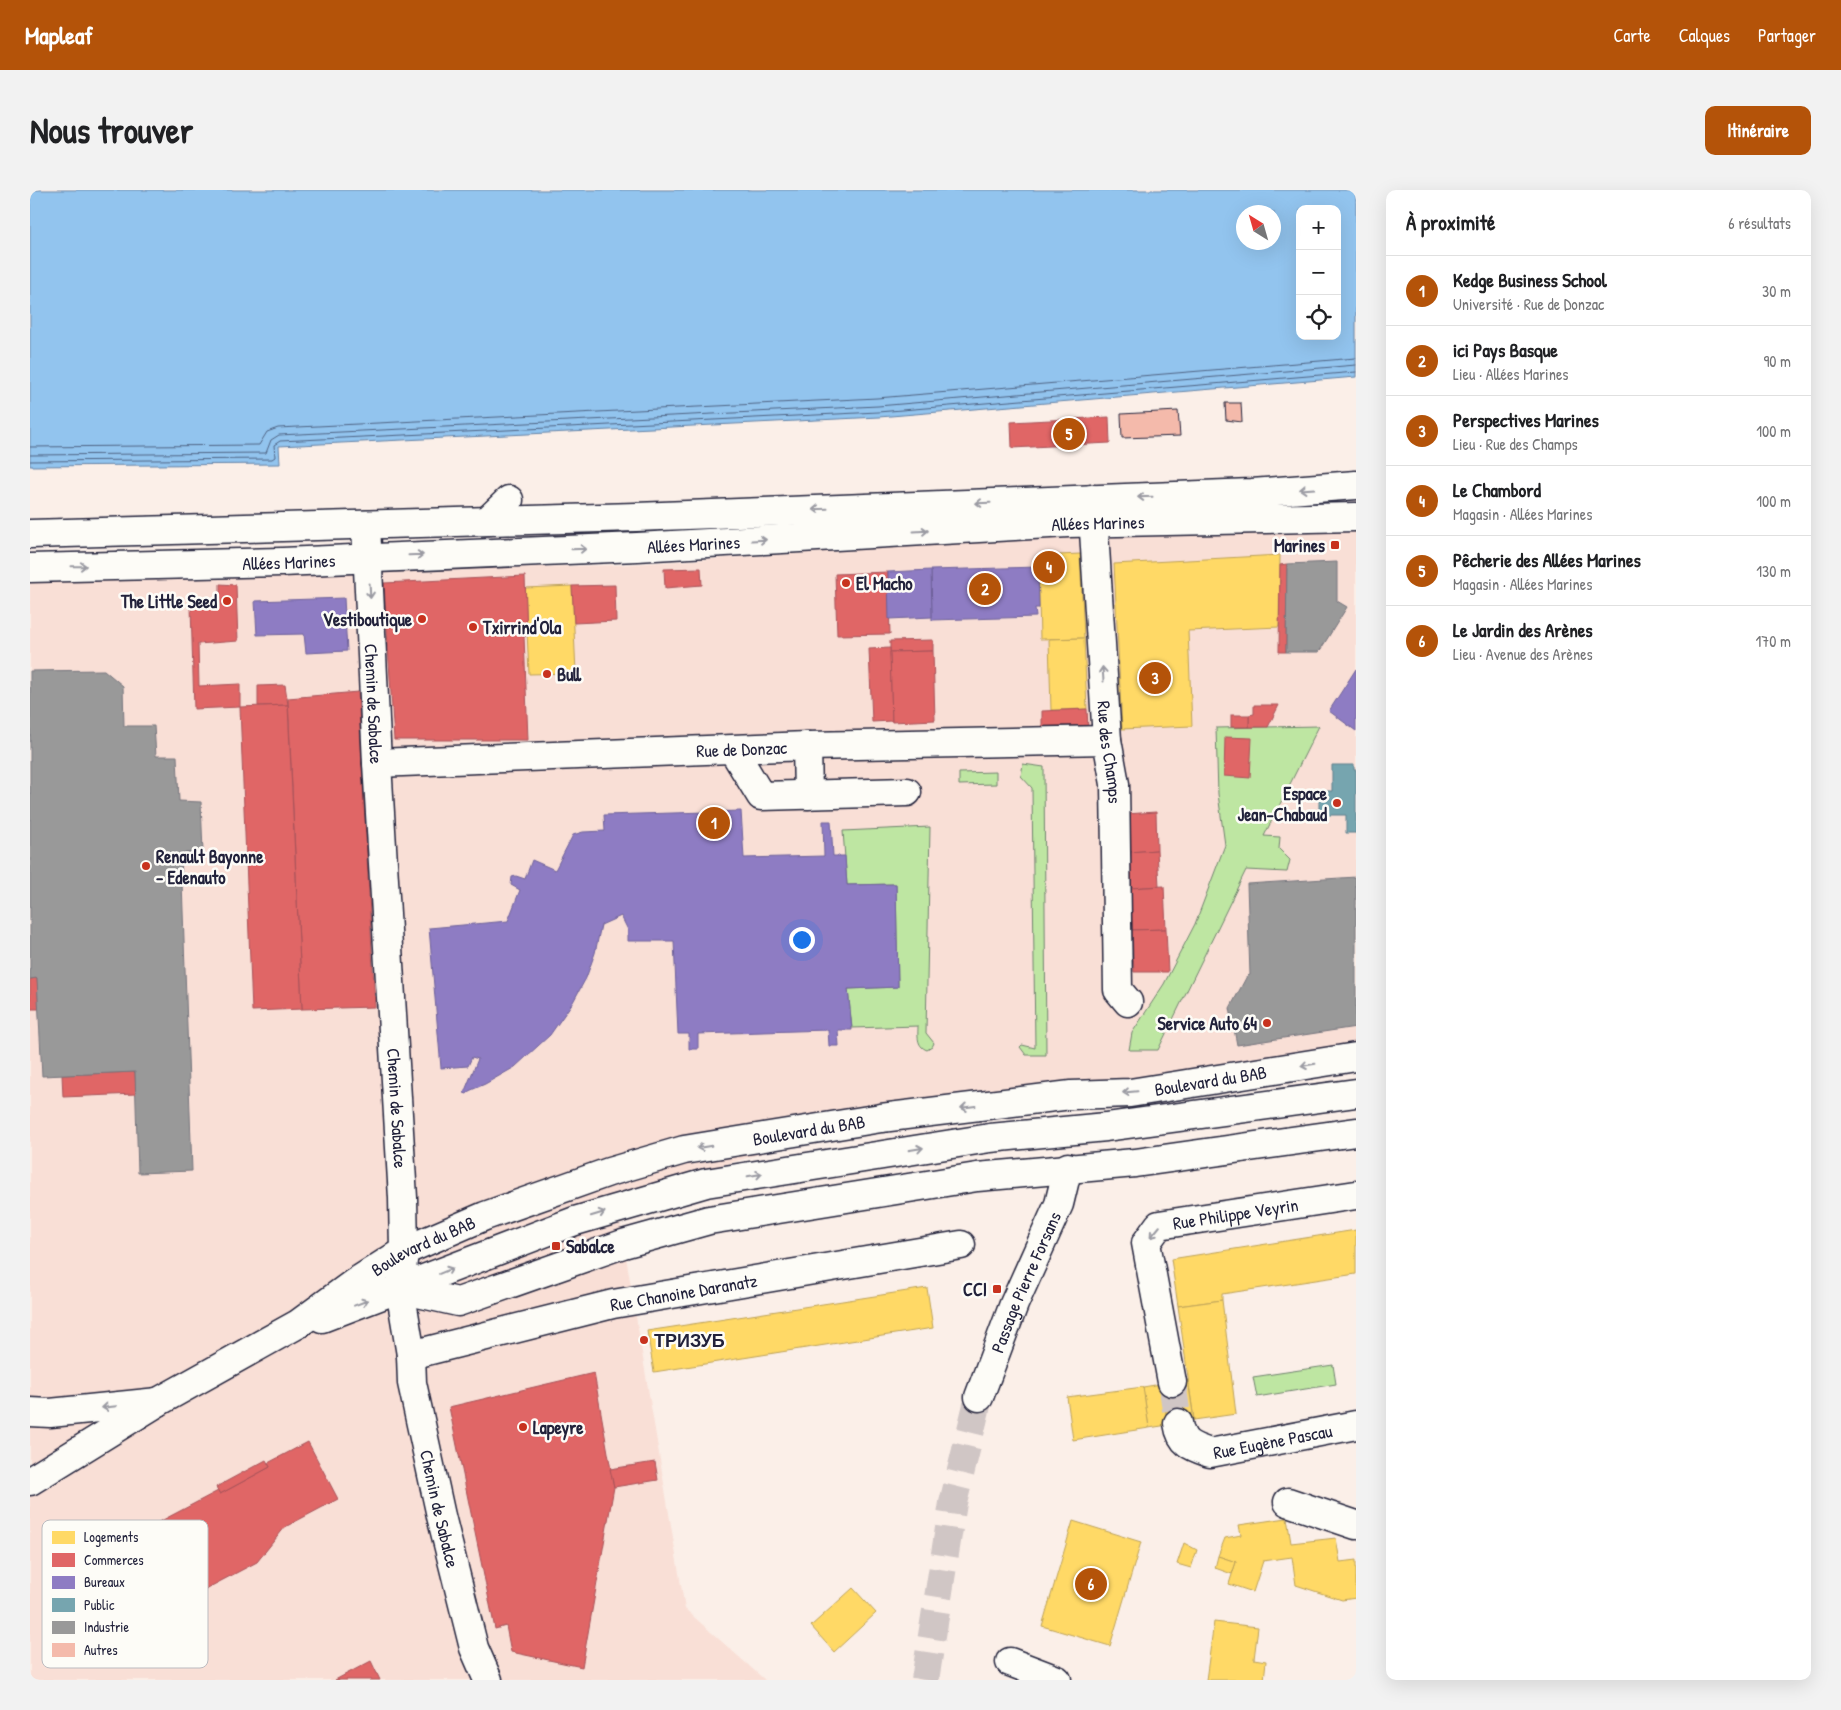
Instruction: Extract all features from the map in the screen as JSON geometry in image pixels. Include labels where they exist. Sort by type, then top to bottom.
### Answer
[{"type":"main road","name":"Allées Marines","points":[[30,568],[282,562],[638,547],[1092,510],[1252,493],[1356,485]]},
{"type":"main road","points":[[487,521],[509,500]]},
{"type":"main road","name":"Allées Marines","points":[[30,534],[487,521],[1092,510],[1356,517]]},
{"type":"main road","name":"Rue des Champs","points":[[1092,510],[1107,740],[1115,784],[1118,990],[1128,1002]]},
{"type":"main road","name":"Chemin de Sabalce","points":[[366,525],[404,1251],[400,1289],[411,1355],[412,1383],[441,1516],[474,1648],[488,1680]]},
{"type":"main road","name":"Rue de Donzac","points":[[377,763],[808,746],[1107,740]]},
{"type":"main road","points":[[808,746],[808,795]]},
{"type":"main road","points":[[733,750],[761,796],[907,792]]},
{"type":"main road","name":"Boulevard du BAB","points":[[30,1481],[158,1402],[298,1324],[354,1283],[404,1251],[485,1216],[609,1172],[684,1150],[881,1118],[1071,1095],[1130,1093],[1356,1057]]},
{"type":"main road","name":"Boulevard du BAB","points":[[298,1324],[326,1316],[400,1289],[575,1221],[706,1183],[990,1138],[1106,1127],[1356,1093]]},
{"type":"main road","name":"Boulevard du BAB","points":[[400,1289],[458,1302],[623,1244],[709,1220],[968,1179],[1135,1163],[1356,1132]]},
{"type":"main road","name":"Passage Pierre Forsans","points":[[979,1397],[1014,1304],[1059,1204],[1068,1168]]},
{"type":"main road","name":"Rue Philippe Veyrin","points":[[1172,1382],[1146,1243],[1159,1225],[1356,1194]]},
{"type":"main road","name":"Rue Chanoine Daranatz","points":[[411,1355],[613,1304],[961,1245]]},
{"type":"main road","points":[[30,1412],[50,1413],[158,1402]]},
{"type":"main road","name":"Rue Eugène Pascau","points":[[1184,1434],[1210,1453],[1356,1425]]},
{"type":"main road","points":[[1288,1502],[1356,1525]]},
{"type":"main road","points":[[1010,1662],[1057,1680]]},
{"type":"shaded area","points":[[1356,518],[1356,1060],[881,1118],[616,1197],[685,1609],[765,1680],[30,1680],[30,580],[617,565]]},
{"type":"green space","points":[[1319,726],[1264,836],[1280,837],[1279,849],[1290,860],[1287,872],[1246,870],[1158,1050],[1129,1050],[1132,1033],[1164,984],[1195,924],[1225,845],[1218,794],[1216,728]]},
{"type":"green space","points":[[1023,764],[1044,767],[1046,1055],[1026,1055],[1020,1047],[1022,1045],[1035,1048],[1032,788],[1021,776]]},
{"type":"green space","points":[[996,772],[996,784],[959,785],[959,773]]},
{"type":"green space","points":[[930,827],[926,1033],[934,1043],[927,1050],[919,1043],[918,1026],[852,1028],[848,989],[898,987],[896,884],[847,885],[843,831]]},
{"type":"green space","points":[[1333,1365],[1336,1384],[1257,1397],[1253,1377]]},
{"type":"water","points":[[30,190],[1356,190],[1356,377],[879,417],[279,446],[280,464],[30,466]]},
{"type":"building: Logements","points":[[1080,554],[1084,638],[1040,639],[1038,556]]},
{"type":"building: Logements","points":[[1280,555],[1279,627],[1188,631],[1192,726],[1122,729],[1114,564]]},
{"type":"building: Logements","points":[[572,586],[576,673],[529,674],[525,588]]},
{"type":"building: Logements","points":[[1084,638],[1087,709],[1051,710],[1049,639]]},
{"type":"building: Logements","points":[[1356,1230],[1356,1274],[1222,1294],[1222,1300],[1178,1306],[1171,1259]]},
{"type":"building: Logements","points":[[927,1288],[933,1328],[654,1372],[647,1331]]},
{"type":"building: Logements","points":[[1222,1300],[1236,1414],[1194,1420],[1178,1306]]},
{"type":"building: Logements","points":[[1188,1380],[1194,1420],[1168,1425],[1161,1384]]},
{"type":"building: Logements","points":[[1161,1384],[1168,1425],[1149,1428],[1143,1387]]},
{"type":"building: Logements","points":[[1143,1387],[1149,1428],[1073,1440],[1067,1397]]},
{"type":"building: Logements","points":[[1287,1518],[1291,1543],[1336,1538],[1340,1562],[1356,1560],[1356,1598],[1342,1600],[1296,1585],[1292,1557],[1263,1561],[1253,1592],[1229,1584],[1236,1562],[1218,1556],[1225,1538],[1241,1535],[1239,1525]]},
{"type":"building: Logements","points":[[1073,1521],[1141,1542],[1110,1646],[1042,1626]]},
{"type":"building: Logements","points":[[1184,1543],[1197,1550],[1191,1568],[1177,1564]]},
{"type":"building: Logements","points":[[1218,1556],[1236,1562],[1232,1574],[1215,1568]]},
{"type":"building: Logements","points":[[853,1588],[876,1613],[834,1652],[811,1626]]},
{"type":"building: Logements","points":[[1214,1622],[1258,1627],[1254,1659],[1266,1661],[1264,1680],[1206,1680]]},
{"type":"building: Commerces","points":[[1109,417],[1110,443],[1012,448],[1011,422]]},
{"type":"building: Commerces","points":[[1287,564],[1286,652],[1279,652],[1280,565]]},
{"type":"building: Commerces","points":[[701,568],[702,585],[665,588],[664,569]]},
{"type":"building: Commerces","points":[[888,572],[890,634],[837,635],[835,574]]},
{"type":"building: Commerces","points":[[525,576],[527,636],[524,636],[528,740],[394,740],[384,583]]},
{"type":"building: Commerces","points":[[220,584],[236,585],[238,641],[198,644],[199,686],[240,684],[240,707],[194,709],[191,606],[220,605]]},
{"type":"building: Commerces","points":[[615,585],[616,621],[574,623],[572,586]]},
{"type":"building: Commerces","points":[[933,640],[933,651],[890,652],[890,641]]},
{"type":"building: Commerces","points":[[890,648],[892,721],[872,722],[869,649]]},
{"type":"building: Commerces","points":[[933,651],[935,720],[892,722],[890,652]]},
{"type":"building: Commerces","points":[[285,685],[288,705],[258,706],[258,686]]},
{"type":"building: Commerces","points":[[358,692],[375,1007],[302,1009],[288,698]]},
{"type":"building: Commerces","points":[[288,705],[302,1009],[252,1011],[240,707]]},
{"type":"building: Commerces","points":[[1254,705],[1279,705],[1268,727],[1249,727],[1249,715],[1254,714]]},
{"type":"building: Commerces","points":[[1087,709],[1088,728],[1042,729],[1042,711]]},
{"type":"building: Commerces","points":[[1231,715],[1249,715],[1249,727],[1231,727]]},
{"type":"building: Commerces","points":[[1225,737],[1252,738],[1250,778],[1224,776]]},
{"type":"building: Commerces","points":[[1156,812],[1157,850],[1129,852],[1126,814]]},
{"type":"building: Commerces","points":[[1157,850],[1159,886],[1130,888],[1129,852]]},
{"type":"building: Commerces","points":[[1164,886],[1166,929],[1132,930],[1130,888]]},
{"type":"building: Commerces","points":[[1166,929],[1168,972],[1134,972],[1132,930]]},
{"type":"building: Commerces","points":[[37,978],[39,1009],[30,1009],[30,979]]},
{"type":"building: Commerces","points":[[135,1072],[136,1094],[63,1097],[62,1075]]},
{"type":"building: Commerces","points":[[594,1373],[614,1487],[582,1667],[511,1652],[506,1626],[495,1629],[449,1407]]},
{"type":"building: Commerces","points":[[308,1442],[338,1499],[285,1527],[257,1562],[208,1588],[208,1520],[163,1520],[218,1491],[220,1494],[270,1467],[268,1463]]},
{"type":"building: Commerces","points":[[266,1460],[270,1467],[220,1494],[216,1487]]},
{"type":"building: Commerces","points":[[655,1462],[658,1480],[614,1487],[610,1469]]},
{"type":"building: Commerces","points":[[371,1661],[380,1680],[335,1680]]},
{"type":"building: Bureaux","points":[[1038,567],[1039,608],[1035,608],[1036,617],[932,620],[931,570]]},
{"type":"building: Bureaux","points":[[931,570],[932,617],[889,619],[888,572]]},
{"type":"building: Bureaux","points":[[344,598],[347,651],[306,653],[304,634],[257,635],[255,601]]},
{"type":"building: Bureaux","points":[[1356,669],[1356,731],[1329,711]]},
{"type":"building: Bureaux","points":[[741,811],[744,858],[824,856],[823,821],[831,821],[833,856],[845,856],[847,885],[896,884],[898,987],[848,989],[852,1030],[838,1030],[839,1046],[829,1046],[828,1030],[698,1034],[698,1049],[689,1049],[689,1034],[678,1034],[674,941],[628,941],[628,930],[621,916],[601,925],[595,953],[586,978],[573,1002],[550,1035],[515,1067],[469,1091],[467,1094],[464,1093],[478,1059],[472,1057],[468,1066],[441,1068],[429,928],[508,921],[520,890],[511,885],[512,877],[516,876],[525,879],[532,860],[555,870],[573,835],[583,832],[605,831],[604,815]]},
{"type":"building: Public","name":"Espace Jean-Chabaud","points":[[1332,765],[1354,765],[1354,770],[1356,770],[1356,833],[1346,833],[1346,815],[1319,815],[1319,791],[1332,791]]},
{"type":"building: Industrie","points":[[1337,562],[1337,601],[1347,607],[1319,652],[1286,652],[1287,564]]},
{"type":"building: Industrie","points":[[104,670],[123,686],[124,726],[154,726],[156,756],[177,756],[179,801],[201,802],[203,852],[181,853],[192,1171],[138,1173],[135,1072],[42,1076],[37,978],[30,979],[30,671]]},
{"type":"building: Industrie","points":[[1356,877],[1356,1027],[1237,1045],[1230,1008],[1247,976],[1250,975],[1247,884]]},
{"type":"building: Autres","points":[[1225,403],[1241,403],[1242,422],[1226,420]]},
{"type":"building: Autres","points":[[1178,411],[1180,436],[1122,438],[1121,414]]},
{"type":"tunnel","points":[[1172,1382],[1178,1423]]},
{"type":"tunnel","points":[[925,1680],[953,1503],[979,1397]]},
{"type":"place","name":"Pêcherie des Allées Marines","points":[[1069,434]]},
{"type":"place","name":"Marines","points":[[1335,545]]},
{"type":"place","name":"Le Chambord","points":[[1049,567]]},
{"type":"place","name":"El Macho","points":[[846,583]]},
{"type":"place","name":"ici Pays Basque","points":[[985,589]]},
{"type":"place","name":"The Little Seed","points":[[227,601]]},
{"type":"place","name":"Vestiboutique","points":[[422,619]]},
{"type":"place","name":"Txirrind'Ola","points":[[473,627]]},
{"type":"place","name":"Bull","points":[[547,674]]},
{"type":"place","name":"Perspectives Marines","points":[[1155,678]]},
{"type":"place","name":"Espace Jean-Chabaud","points":[[1337,803]]},
{"type":"place","name":"Kedge Business School","points":[[714,823]]},
{"type":"place","name":"Renault Bayonne - Edenauto","points":[[146,866]]},
{"type":"place","name":"Service Auto 64","points":[[1267,1023]]},
{"type":"place","name":"Sabalce","points":[[556,1246]]},
{"type":"place","name":"CCI","points":[[997,1289]]},
{"type":"place","name":"ТРИЗУБ","points":[[644,1340]]},
{"type":"place","name":"Lapeyre","points":[[523,1427]]},
{"type":"place","name":"Le Jardin des Arènes","points":[[1091,1584]]}]
